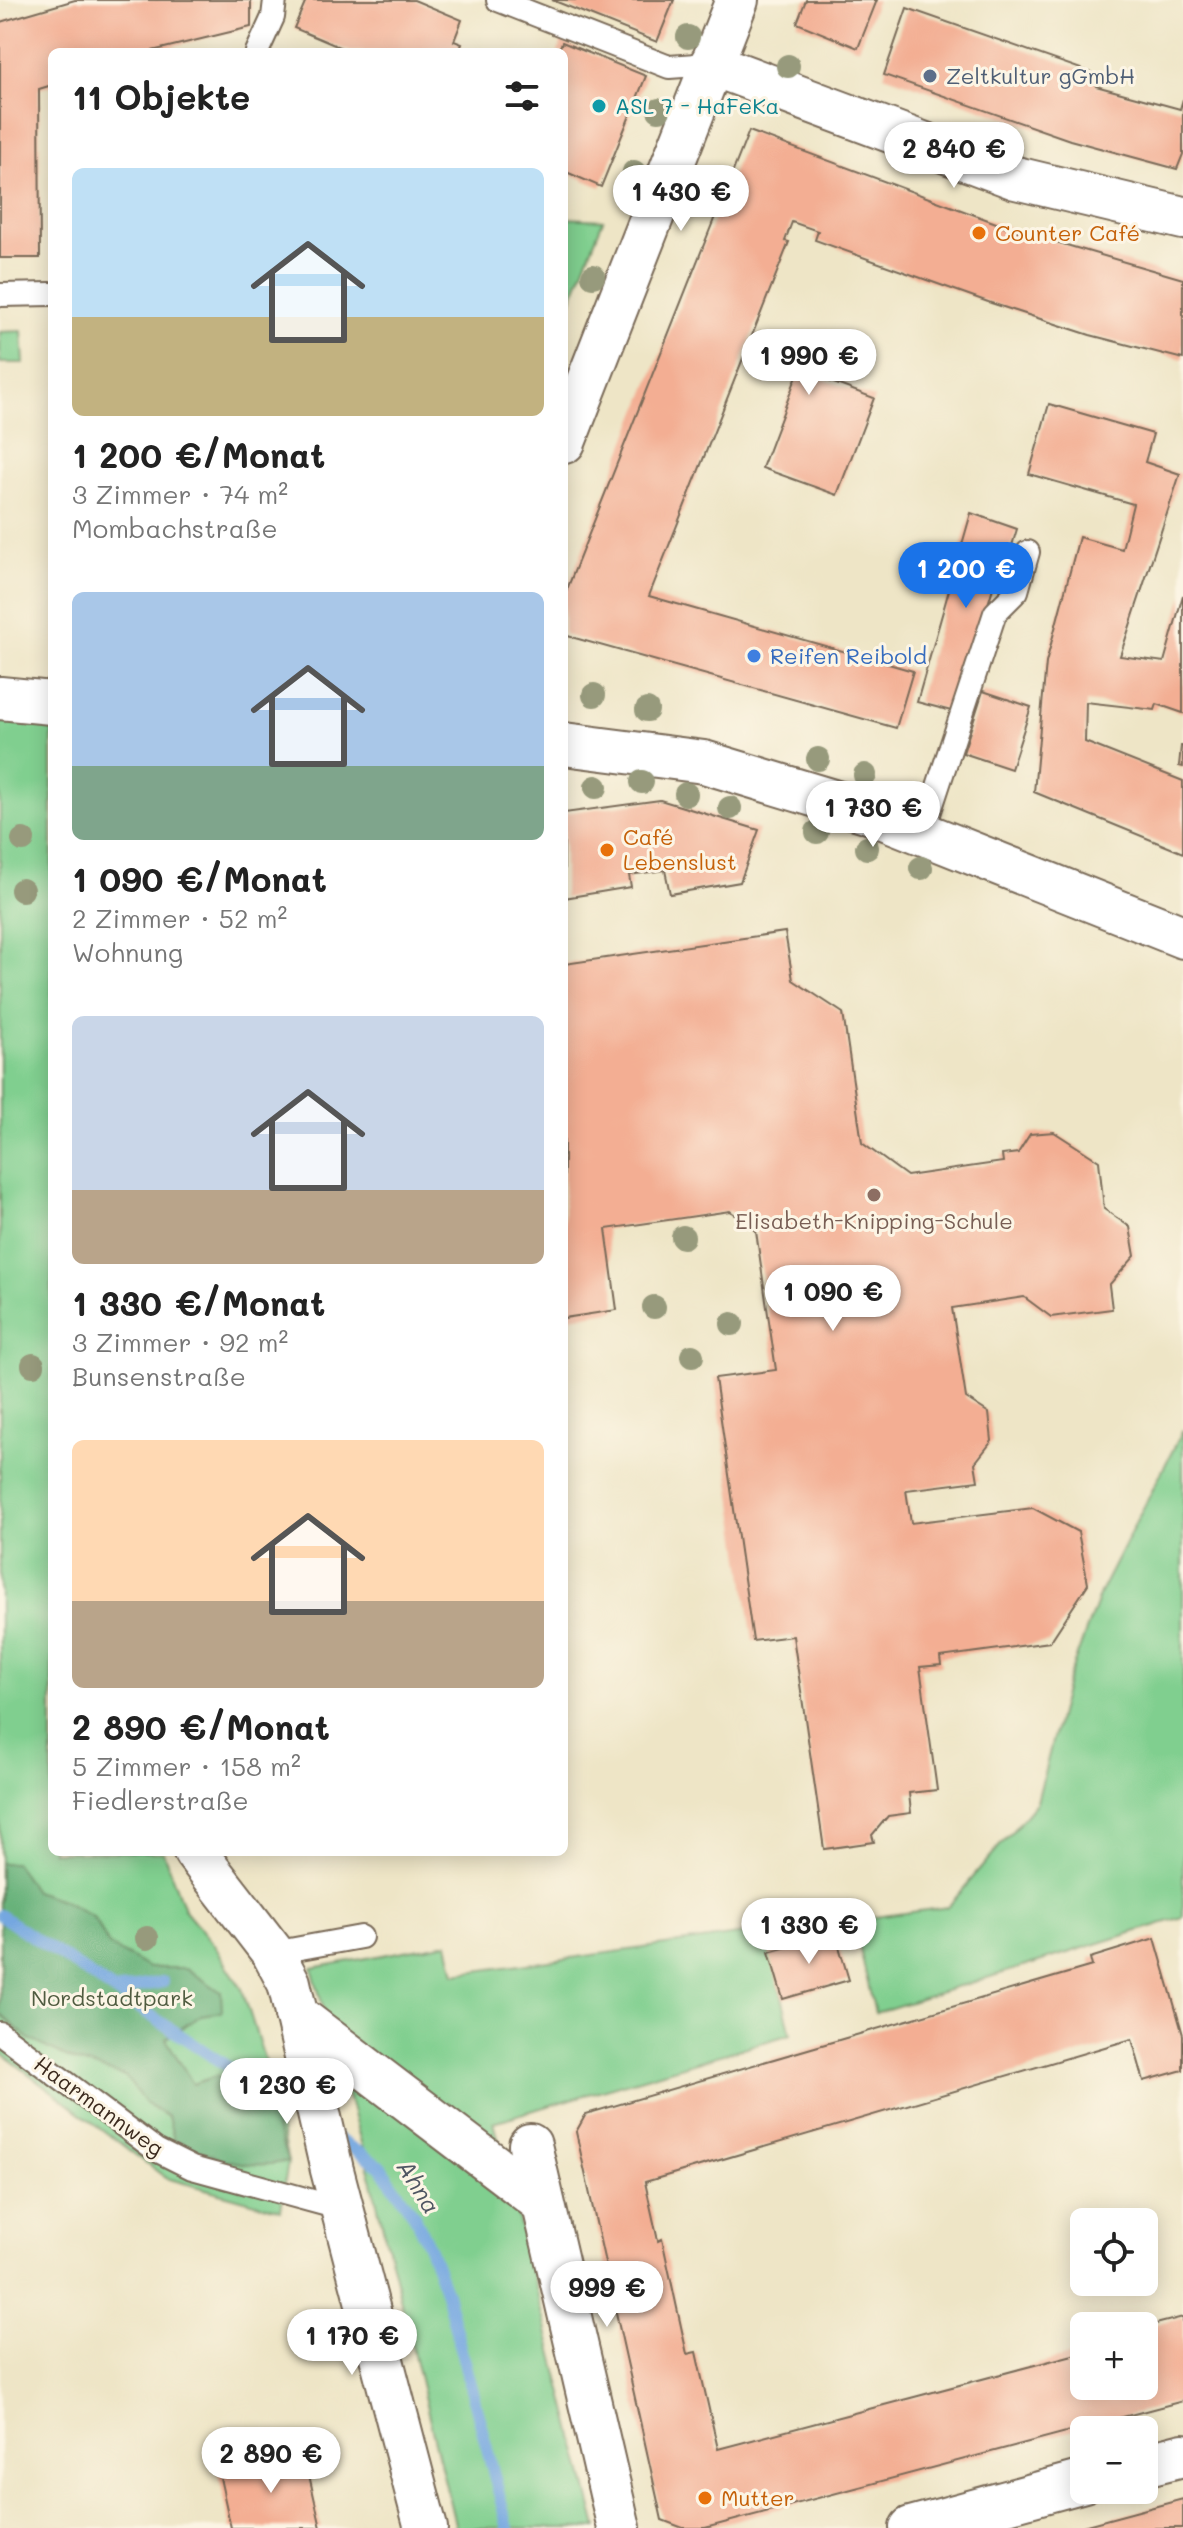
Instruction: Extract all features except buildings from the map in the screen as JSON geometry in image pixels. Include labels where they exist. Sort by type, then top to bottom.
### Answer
[{"type":"street","points":[[568,432],[737,0]]},
{"type":"street","points":[[711,64],[1016,178],[1183,218]]},
{"type":"street","points":[[0,698],[48,703]]},
{"type":"street","points":[[568,745],[704,762],[923,832],[1183,937]]},
{"type":"street","points":[[198,1856],[273,1953],[289,1983],[337,2189],[426,2528]]},
{"type":"street","points":[[296,2015],[543,2203]]},
{"type":"street","points":[[530,2145],[619,2528]]},
{"type":"street","points":[[1158,2461],[1183,2455]]},
{"type":"street","points":[[911,2528],[1070,2485]]},
{"type":"lane","points":[[259,48],[273,17],[275,0]]},
{"type":"lane","points":[[498,0],[669,67],[711,64]]},
{"type":"lane","points":[[0,295],[48,294]]},
{"type":"lane","points":[[923,832],[995,613],[1017,591],[1028,552]]},
{"type":"lane","points":[[273,1953],[361,1937]]},
{"type":"lane","name":"Haarmannweg","points":[[0,2033],[156,2150],[192,2168],[337,2189]]},
{"type":"green space","points":[[568,218],[603,220],[568,309]]},
{"type":"green space","points":[[22,331],[24,363],[0,363],[0,332]]},
{"type":"green space","name":"Nordstadtpark","points":[[0,721],[48,727],[48,1856],[164,1856],[184,1909],[214,1945],[242,1989],[265,2061],[288,2161],[281,2210],[166,2178],[0,2052]]},
{"type":"green space","points":[[1183,1430],[1183,1917],[875,2013],[853,1920],[948,1907],[1037,1802],[1067,1682],[1101,1591]]},
{"type":"green space","points":[[0,1863],[15,1863],[34,1891],[62,1900],[93,1917],[109,1945],[149,1968],[186,1968],[221,1992],[222,2012],[201,2015],[166,2039],[193,2084],[216,2076],[269,2109],[288,2161],[257,2165],[230,2161],[174,2140],[168,2117],[144,2102],[125,2076],[74,2061],[29,2039],[0,2014]]},
{"type":"green space","points":[[766,1931],[791,2034],[494,2122],[597,2528],[456,2528],[371,2178],[312,1968],[448,1943],[455,1974]]},
{"type":"waterway","name":"Ahna","points":[[0,1915],[309,2121]]},
{"type":"waterway","points":[[116,1991],[163,1982]]},
{"type":"waterway","name":"Ahna","points":[[335,2137],[380,2166],[414,2215],[429,2247],[446,2293],[508,2528]]},
{"type":"place","name":"Zeltkultur gGmbH","points":[[930,76]]},
{"type":"place","name":"ASL 7 - HaFeKa","points":[[599,106]]},
{"type":"place","name":"Counter Café","points":[[979,233]]},
{"type":"place","name":"Reifen Reibold","points":[[754,656]]},
{"type":"place","name":"Café Lebenslust","points":[[607,850]]},
{"type":"place","name":"Elisabeth-Knipping-Schule","points":[[874,1195]]},
{"type":"place","name":"Mutter","points":[[705,2498]]}]
